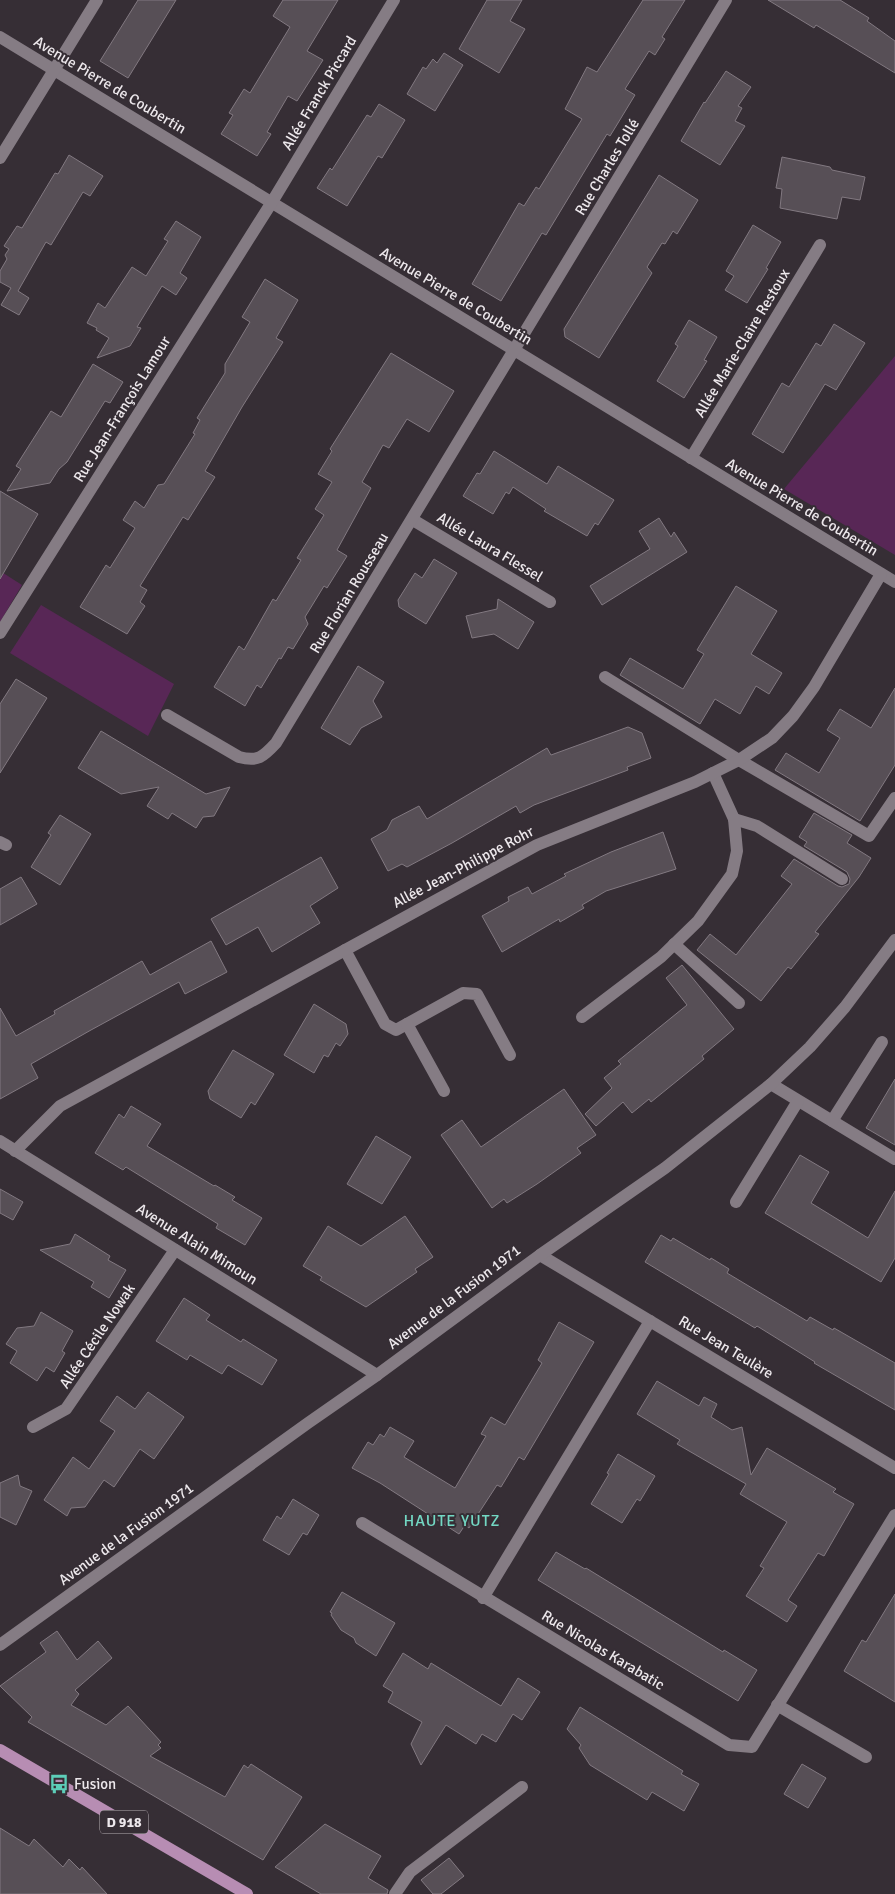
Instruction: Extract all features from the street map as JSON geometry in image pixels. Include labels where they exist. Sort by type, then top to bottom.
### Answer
[{"type":"main road","name":"D 918","points":[[0,1750],[247,1894]]},
{"type":"street","points":[[0,158],[97,0]]},
{"type":"street","name":"Allée Franck Piccard","points":[[272,202],[394,0]]},
{"type":"street","name":"Rue Charles Tollé","points":[[514,350],[726,0]]},
{"type":"street","name":"Avenue Pierre de Coubertin","points":[[0,37],[895,582]]},
{"type":"street","name":"Rue Jean-François Lamour","points":[[0,633],[272,202]]},
{"type":"street","name":"Allée Marie-Claire Restoux","points":[[691,458],[820,245]]},
{"type":"street","name":"Rue Florian Rousseau","points":[[167,715],[239,757],[250,760],[263,756],[276,743],[413,520],[514,350]]},
{"type":"street","name":"Allée Laura Flessel","points":[[413,520],[550,602]]},
{"type":"street","name":"Allée Jean-Philippe Rohr","points":[[15,1151],[60,1106],[537,845],[713,773],[739,760],[772,738],[793,716],[814,688],[881,574]]},
{"type":"street","points":[[604,677],[739,760],[869,836],[895,798]]},
{"type":"street","points":[[582,1017],[661,957],[698,922],[732,874],[738,850],[734,819],[713,773]]},
{"type":"street","points":[[734,819],[757,826],[842,878]]},
{"type":"street","name":"Avenue de la Fusion 1971","points":[[0,1645],[300,1428],[377,1375],[540,1255],[665,1168],[771,1084],[810,1047],[845,1007],[895,940]]},
{"type":"street","points":[[674,944],[739,1003]]},
{"type":"street","points":[[346,950],[385,1024],[396,1030],[463,993],[477,994],[510,1055]]},
{"type":"street","points":[[407,1024],[444,1091]]},
{"type":"street","points":[[832,1121],[882,1042]]},
{"type":"street","points":[[771,1084],[895,1159]]},
{"type":"street","points":[[736,1202],[798,1101]]},
{"type":"street","name":"Avenue Alain Mimoun","points":[[0,1141],[377,1375]]},
{"type":"street","name":"Allée Cécile Nowak","points":[[33,1427],[66,1409],[175,1250]]},
{"type":"street","name":"Rue Jean Teulère","points":[[540,1255],[895,1468]]},
{"type":"street","points":[[362,1524],[484,1598],[650,1321]]},
{"type":"street","name":"Rue Nicolas Karabatic","points":[[484,1598],[729,1745],[752,1747],[895,1515]]},
{"type":"street","points":[[778,1705],[866,1757]]},
{"type":"street","points":[[395,1894],[410,1872],[522,1786]]},
{"type":"shaded area","points":[[895,356],[895,555],[784,489]]},
{"type":"shaded area","points":[[0,571],[22,585],[0,622]]},
{"type":"shaded area","points":[[41,605],[174,684],[148,736],[10,653]]},
{"type":"building","points":[[138,0],[176,0],[128,78],[100,61]]},
{"type":"building","points":[[283,0],[338,0],[307,51],[323,60],[297,101],[288,96],[267,132],[271,134],[257,156],[221,134],[233,115],[229,113],[244,89],[250,93],[290,27],[273,16]]},
{"type":"building","points":[[487,0],[522,0],[510,21],[525,29],[499,73],[459,49]]},
{"type":"building","points":[[643,0],[685,0],[662,37],[665,39],[655,55],[649,51],[625,89],[635,95],[618,123],[610,136],[607,134],[546,235],[542,233],[501,301],[472,284],[519,203],[524,206],[536,187],[539,189],[582,119],[565,109],[587,67],[597,72]]},
{"type":"building","points":[[768,0],[840,0],[869,18],[867,21],[895,41],[895,73],[816,25],[814,28]]},
{"type":"building","points":[[444,53],[463,65],[435,111],[407,94],[423,67],[426,69],[433,59],[437,63]]},
{"type":"building","points":[[726,71],[751,87],[738,106],[742,108],[735,121],[745,126],[720,165],[681,141],[704,102]]},
{"type":"building","points":[[379,104],[405,120],[382,158],[378,156],[347,206],[317,188],[330,168],[332,170],[367,115],[371,117]]},
{"type":"building","points":[[69,155],[103,176],[90,196],[83,192],[51,245],[46,242],[18,291],[29,298],[19,315],[1,305],[11,288],[0,282],[0,271],[7,259],[5,255],[9,249],[4,246],[17,226],[22,228],[55,173],[58,174]]},
{"type":"building","points":[[782,157],[830,167],[832,170],[865,177],[860,200],[842,197],[837,219],[780,208],[782,189],[776,188]]},
{"type":"building","points":[[659,175],[698,200],[677,234],[673,231],[665,244],[662,243],[647,267],[652,273],[599,358],[565,337],[564,329]]},
{"type":"building","points":[[176,221],[201,237],[180,273],[187,278],[176,295],[162,286],[137,327],[141,328],[130,346],[97,358],[109,338],[96,330],[97,328],[87,323],[98,303],[105,308],[132,267],[146,276],[168,241],[164,239]]},
{"type":"building","points":[[753,225],[781,242],[766,268],[768,269],[747,303],[725,290],[734,276],[726,271]]},
{"type":"building","points":[[265,279],[298,300],[276,338],[283,342],[205,471],[215,477],[188,520],[183,517],[140,586],[147,590],[140,602],[145,606],[127,634],[80,607],[106,565],[110,568],[135,528],[123,520],[135,501],[144,508],[158,485],[164,484],[195,434],[193,433],[200,420],[197,418],[225,373],[225,364],[250,322],[242,317]]},
{"type":"building","points":[[689,320],[717,337],[704,360],[707,361],[684,398],[657,381],[678,346],[675,344]]},
{"type":"building","points":[[834,324],[865,343],[836,390],[825,384],[783,453],[752,434],[782,383],[789,387],[816,343],[821,346]]},
{"type":"building","points":[[391,353],[454,391],[429,432],[407,419],[389,448],[383,445],[362,482],[371,488],[337,550],[347,556],[327,588],[324,586],[305,617],[308,624],[293,649],[288,647],[261,688],[257,685],[245,706],[214,687],[239,646],[244,650],[273,599],[276,601],[301,560],[297,558],[324,515],[315,509],[332,482],[318,474],[332,451],[330,449]]},
{"type":"building","points":[[93,364],[123,382],[110,403],[105,401],[67,462],[59,469],[50,483],[7,491],[21,469],[16,466],[51,411],[61,417]]},
{"type":"building","points":[[494,451],[547,484],[558,466],[614,500],[598,525],[595,523],[587,536],[544,511],[546,509],[513,487],[509,494],[506,492],[493,514],[463,496],[477,473],[480,474]]},
{"type":"building","points":[[0,491],[38,514],[0,579]]},
{"type":"building","points":[[659,518],[671,537],[674,532],[687,552],[602,605],[590,586],[650,549],[639,531]]},
{"type":"building","points":[[434,559],[457,573],[426,624],[399,607],[398,600],[415,573],[422,578]]},
{"type":"building","points":[[736,586],[777,611],[751,654],[782,673],[769,694],[756,686],[740,714],[715,699],[700,724],[620,675],[630,658],[683,689],[704,654],[697,650]]},
{"type":"building","points":[[498,599],[534,622],[518,649],[494,634],[472,638],[466,616],[497,609]]},
{"type":"building","points":[[358,666],[384,682],[373,701],[382,717],[361,728],[350,745],[321,728]]},
{"type":"building","points":[[16,679],[47,698],[0,773],[0,704]]},
{"type":"building","points":[[895,688],[895,765],[860,821],[775,770],[786,753],[819,773],[840,738],[827,730],[840,709],[871,728]]},
{"type":"building","points":[[628,727],[642,733],[651,758],[627,767],[628,770],[534,805],[520,813],[516,806],[407,867],[402,864],[388,871],[371,839],[387,830],[392,820],[419,806],[427,819],[547,748],[551,755]]},
{"type":"building","points":[[101,731],[206,794],[230,787],[214,816],[203,817],[196,828],[172,813],[168,819],[147,806],[159,787],[121,794],[78,768]]},
{"type":"building","points":[[814,813],[852,835],[847,843],[871,858],[859,877],[815,932],[819,934],[791,969],[788,967],[761,1001],[697,950],[710,934],[736,955],[792,884],[781,876],[794,859],[838,886],[842,887],[849,884],[850,879],[847,872],[804,846],[807,842],[799,837]]},
{"type":"building","points":[[60,815],[91,834],[60,885],[31,867],[51,835],[48,833]]},
{"type":"building","points":[[663,832],[676,869],[606,891],[582,905],[584,908],[560,922],[559,919],[502,952],[482,916],[509,901],[508,897],[528,887],[532,894],[566,876],[564,874],[611,852]]},
{"type":"building","points":[[321,857],[338,888],[310,906],[320,923],[272,952],[258,927],[226,945],[211,919]]},
{"type":"building","points":[[21,877],[37,904],[0,925],[0,889]]},
{"type":"building","points":[[211,941],[227,972],[185,994],[179,982],[91,1030],[31,1064],[38,1078],[0,1099],[0,1008],[16,1036],[55,1014],[54,1011],[142,961],[150,975]]},
{"type":"building","points":[[682,965],[734,1029],[702,1056],[704,1059],[651,1102],[649,1099],[632,1113],[623,1102],[596,1126],[585,1114],[612,1088],[604,1078],[621,1064],[618,1061],[687,1005],[666,978]]},
{"type":"building","points":[[314,1004],[346,1024],[348,1034],[340,1046],[336,1043],[328,1057],[324,1055],[314,1073],[284,1055]]},
{"type":"building","points":[[233,1050],[274,1074],[255,1105],[251,1102],[241,1118],[210,1099],[208,1091]]},
{"type":"building","points":[[895,1079],[895,1145],[866,1128]]},
{"type":"building","points":[[564,1089],[596,1135],[577,1148],[581,1153],[537,1184],[507,1203],[504,1199],[492,1208],[441,1135],[462,1120],[481,1147]]},
{"type":"building","points":[[131,1106],[161,1124],[147,1146],[235,1197],[232,1200],[262,1218],[245,1245],[216,1228],[218,1224],[126,1167],[123,1170],[95,1153],[119,1114],[124,1118]]},
{"type":"building","points":[[376,1136],[411,1157],[382,1204],[347,1184]]},
{"type":"building","points":[[800,1155],[829,1172],[811,1203],[868,1238],[895,1191],[895,1258],[881,1282],[765,1213]]},
{"type":"building","points":[[0,1189],[23,1202],[13,1220],[0,1213]]},
{"type":"building","points":[[405,1216],[433,1257],[415,1269],[417,1272],[366,1307],[320,1280],[322,1277],[303,1266],[328,1226],[361,1246]]},
{"type":"building","points":[[75,1234],[110,1256],[108,1260],[126,1270],[109,1298],[91,1287],[94,1282],[40,1250],[70,1244]]},
{"type":"building","points":[[661,1235],[671,1241],[673,1238],[710,1260],[711,1258],[729,1269],[727,1273],[807,1321],[810,1317],[833,1330],[834,1328],[895,1363],[895,1410],[814,1363],[757,1326],[755,1328],[645,1262]]},
{"type":"building","points":[[184,1298],[210,1315],[206,1320],[241,1342],[243,1339],[277,1360],[262,1385],[228,1365],[222,1374],[190,1355],[187,1360],[156,1341]]},
{"type":"building","points":[[41,1312],[73,1331],[62,1351],[65,1353],[54,1372],[46,1367],[37,1381],[10,1363],[17,1351],[6,1344],[17,1328],[34,1326]]},
{"type":"building","points":[[559,1322],[594,1342],[524,1460],[519,1457],[501,1487],[497,1485],[469,1528],[465,1525],[459,1534],[380,1483],[352,1468],[368,1442],[373,1445],[380,1434],[384,1437],[390,1427],[414,1441],[404,1457],[455,1488],[486,1436],[481,1434],[491,1417],[505,1425],[542,1363],[538,1360]]},
{"type":"building","points":[[657,1381],[699,1406],[704,1397],[717,1404],[711,1417],[732,1430],[742,1427],[751,1475],[767,1448],[836,1489],[833,1492],[854,1504],[824,1556],[818,1553],[788,1600],[797,1606],[787,1622],[746,1596],[764,1568],[760,1566],[787,1522],[740,1494],[746,1484],[677,1444],[680,1440],[637,1414]]},
{"type":"building","points":[[148,1392],[184,1417],[154,1459],[140,1449],[114,1487],[104,1480],[85,1507],[71,1508],[67,1516],[44,1500],[73,1457],[89,1469],[115,1431],[100,1421],[117,1396],[135,1409]]},
{"type":"building","points":[[618,1454],[655,1476],[640,1501],[637,1499],[622,1523],[591,1504],[609,1474],[607,1473]]},
{"type":"building","points":[[18,1475],[20,1486],[32,1491],[16,1525],[0,1517],[0,1483]]},
{"type":"building","points":[[293,1499],[319,1515],[307,1535],[303,1533],[289,1555],[263,1540],[277,1516],[281,1519]]},
{"type":"building","points":[[556,1552],[586,1568],[723,1652],[724,1650],[757,1670],[738,1701],[538,1580]]},
{"type":"building","points":[[342,1592],[395,1623],[376,1656],[341,1630],[331,1615],[332,1613],[330,1612]]},
{"type":"building","points":[[895,1594],[895,1702],[844,1671],[862,1640],[866,1642]]},
{"type":"building","points":[[57,1631],[77,1660],[98,1641],[112,1658],[75,1690],[79,1694],[71,1705],[106,1725],[128,1706],[161,1742],[158,1745],[161,1748],[150,1756],[225,1797],[244,1765],[248,1768],[251,1764],[302,1797],[263,1860],[28,1722],[32,1717],[0,1686],[46,1652],[40,1643]]},
{"type":"building","points":[[403,1653],[428,1669],[431,1663],[501,1706],[518,1678],[540,1692],[522,1720],[513,1714],[496,1742],[482,1734],[476,1744],[446,1725],[421,1765],[411,1744],[422,1722],[388,1702],[393,1692],[383,1686]]},
{"type":"building","points":[[580,1707],[683,1771],[681,1774],[699,1784],[684,1811],[652,1792],[647,1800],[590,1765],[579,1748],[581,1745],[567,1729]]},
{"type":"building","points":[[802,1764],[826,1778],[808,1808],[784,1794]]},
{"type":"building","points":[[325,1824],[381,1856],[368,1878],[388,1890],[387,1894],[321,1894],[275,1867]]},
{"type":"building","points":[[0,1828],[29,1846],[34,1839],[63,1867],[69,1859],[80,1870],[82,1867],[107,1894],[0,1894]]},
{"type":"building","points":[[449,1858],[464,1876],[441,1894],[433,1894],[421,1880]]},
{"type":"place","name":"Fusion","points":[[59,1784]]},
{"type":"district","name":"HAUTE YUTZ","points":[[452,1521]]}]
